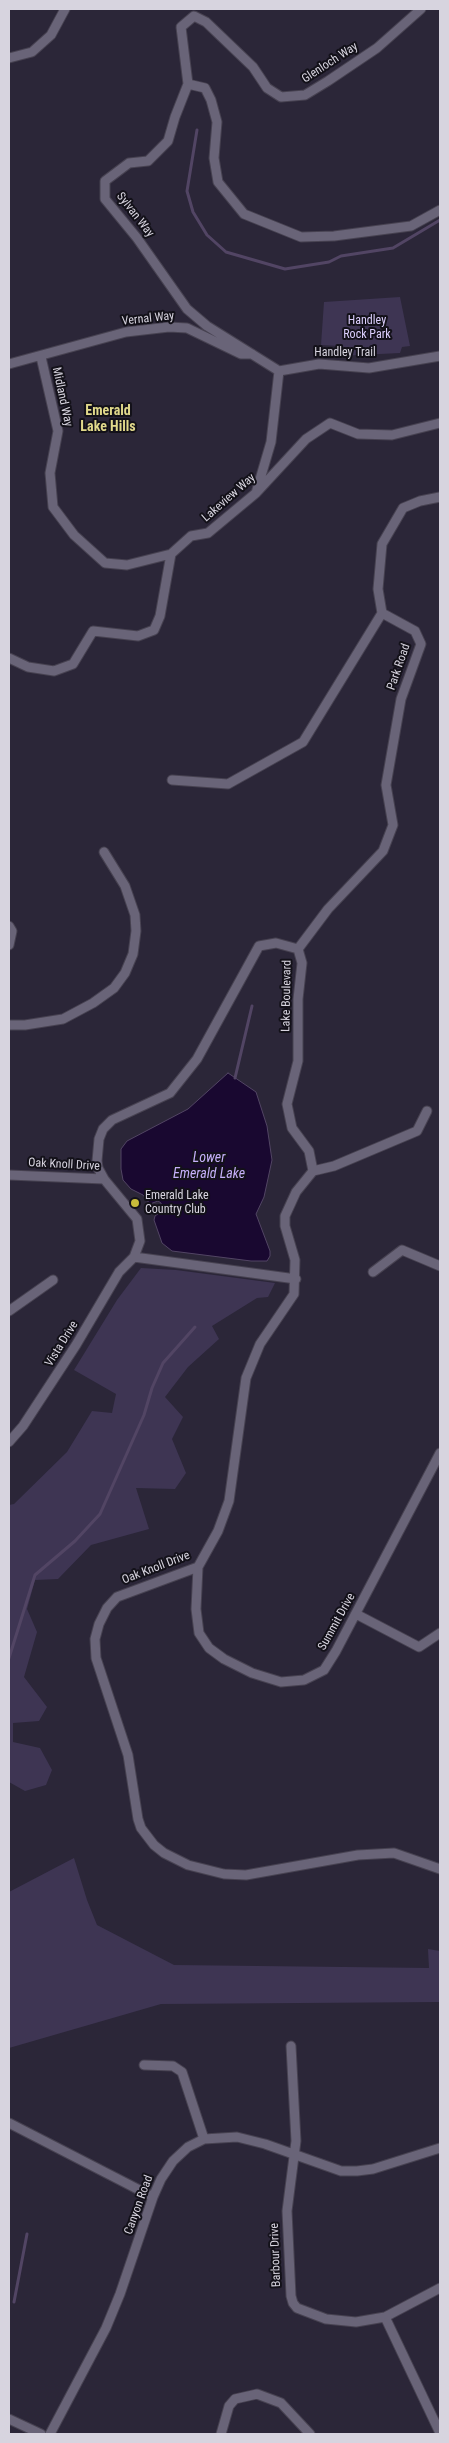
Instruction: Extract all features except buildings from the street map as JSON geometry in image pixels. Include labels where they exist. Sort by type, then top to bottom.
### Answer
[{"type":"street","points":[[9,58],[32,52],[51,35],[65,9]]},
{"type":"street","name":"Glenloch Way","points":[[188,84],[181,27],[194,16],[206,22],[253,67],[267,88],[281,97],[305,95],[328,81],[377,48],[421,9]]},
{"type":"street","points":[[188,84],[205,88],[211,100],[217,122],[214,158],[218,182],[244,214],[301,237],[334,236],[411,226],[440,210]]},
{"type":"street","name":"Sylvan Way","points":[[188,84],[168,141],[148,161],[129,163],[105,181],[106,199],[137,238],[187,309],[207,326],[254,354]]},
{"type":"street","name":"Vernal Way","points":[[9,364],[41,357],[61,349],[126,332],[187,328],[241,354],[254,354],[279,371]]},
{"type":"street","name":"Handley Trail","points":[[279,371],[319,364],[369,368],[440,356]]},
{"type":"street","name":"Midland Way","points":[[41,357],[58,431],[50,472],[54,507],[74,535],[106,563],[127,565],[171,554]]},
{"type":"street","points":[[256,492],[270,442],[279,371]]},
{"type":"street","name":"Lakeview Way","points":[[171,554],[191,536],[208,533],[256,492],[306,439],[330,422],[358,434],[392,435],[440,423]]},
{"type":"street","points":[[172,780],[228,784],[302,742],[382,612],[378,589],[382,544],[403,508],[420,500],[440,497]]},
{"type":"street","points":[[9,658],[28,667],[54,671],[73,664],[93,631],[138,636],[154,630],[160,616],[171,554]]},
{"type":"street","name":"Park Road","points":[[298,949],[328,908],[383,851],[393,825],[386,785],[401,699],[421,644],[415,631],[382,612]]},
{"type":"street","points":[[9,1026],[63,1019],[93,1003],[114,988],[125,973],[133,954],[136,931],[135,915],[125,886],[104,852]]},
{"type":"street","points":[[9,926],[12,931],[9,945]]},
{"type":"street","name":"Lake Boulevard","points":[[104,1179],[98,1168],[97,1161],[99,1139],[103,1129],[112,1120],[170,1093],[197,1060],[259,946],[276,943],[298,949],[302,963],[298,999],[298,1061],[287,1104],[292,1128],[309,1151],[313,1171]]},
{"type":"street","points":[[134,1257],[296,1279],[295,1260],[285,1226],[285,1216],[296,1192],[313,1171],[334,1166],[417,1131],[427,1111]]},
{"type":"street","name":"Oak Knoll Drive","points":[[9,1175],[104,1179],[137,1220],[140,1241],[134,1257]]},
{"type":"street","points":[[372,1272],[402,1250],[440,1266]]},
{"type":"street","name":"Vista Drive","points":[[9,1442],[23,1426],[76,1345],[119,1272],[134,1257]]},
{"type":"street","name":"Oak Knoll Drive","points":[[296,1279],[292,1299],[260,1344],[246,1378],[229,1501],[218,1531],[198,1567],[117,1597],[107,1608],[99,1624],[95,1639],[96,1658],[128,1755],[136,1813],[141,1828],[154,1845],[188,1865],[218,1874],[246,1875],[358,1855],[394,1853],[440,1868]]},
{"type":"street","points":[[9,1311],[53,1280]]},
{"type":"street","name":"Summit Drive","points":[[198,1567],[196,1609],[199,1633],[209,1648],[252,1673],[281,1682],[304,1680],[324,1670],[440,1456]]},
{"type":"street","points":[[356,1614],[419,1647],[440,1633]]},
{"type":"street","name":"Barbour Drive","points":[[291,2046],[296,2141],[287,2210],[293,2303],[297,2308],[326,2319],[356,2322],[385,2316],[440,2288]]},
{"type":"street","points":[[144,2065],[174,2066],[182,2072],[204,2138],[237,2138],[265,2144],[341,2170],[357,2171],[373,2169],[440,2148]]},
{"type":"street","points":[[9,2123],[153,2197]]},
{"type":"street","name":"Canyon Road","points":[[50,2434],[109,2320],[128,2276],[153,2197],[172,2161],[188,2147],[204,2138]]},
{"type":"street","points":[[385,2316],[440,2433]]},
{"type":"street","points":[[221,2434],[229,2406],[235,2399],[257,2394],[281,2403],[310,2434]]},
{"type":"street","points":[[9,2419],[41,2434]]},
{"type":"green space","name":"Handley Rock Park","points":[[400,297],[410,346],[402,347],[400,353],[339,356],[339,346],[321,345],[324,302]]},
{"type":"green space","points":[[141,1268],[176,1270],[275,1283],[268,1297],[257,1298],[212,1326],[219,1339],[188,1367],[165,1397],[183,1417],[172,1439],[186,1473],[175,1489],[136,1488],[149,1529],[91,1545],[58,1579],[35,1580],[27,1609],[37,1632],[24,1677],[47,1707],[39,1721],[13,1723],[13,1742],[40,1748],[52,1770],[46,1785],[25,1791],[9,1782],[9,1505],[14,1504],[67,1452],[92,1411],[112,1413],[116,1394],[74,1370],[117,1300]]},
{"type":"green space","points":[[74,1858],[97,1925],[174,1965],[429,1968],[428,1949],[440,1951],[440,2002],[161,2004],[9,2048],[9,1892]]},
{"type":"water","name":"Lower Emerald Lake","points":[[228,1073],[256,1092],[267,1126],[272,1160],[264,1197],[256,1214],[270,1251],[267,1261],[251,1261],[172,1251],[162,1243],[154,1220],[155,1216],[162,1211],[161,1203],[158,1201],[150,1204],[143,1195],[131,1189],[123,1180],[121,1149],[127,1141],[188,1109]]},
{"type":"waterway","points":[[197,130],[187,191],[193,212],[207,235],[226,252],[285,269],[329,262],[341,256],[393,248],[440,220]]},
{"type":"waterway","points":[[235,1078],[252,1006]]},
{"type":"waterway","points":[[9,1658],[35,1575],[75,1541],[100,1514],[144,1415],[152,1388],[163,1363],[195,1327]]},
{"type":"waterway","points":[[14,2302],[27,2234]]},
{"type":"place","name":"Emerald Lake Country Club","points":[[135,1203]]},
{"type":"district","name":"Emerald Lake Hills","points":[[108,420]]}]
